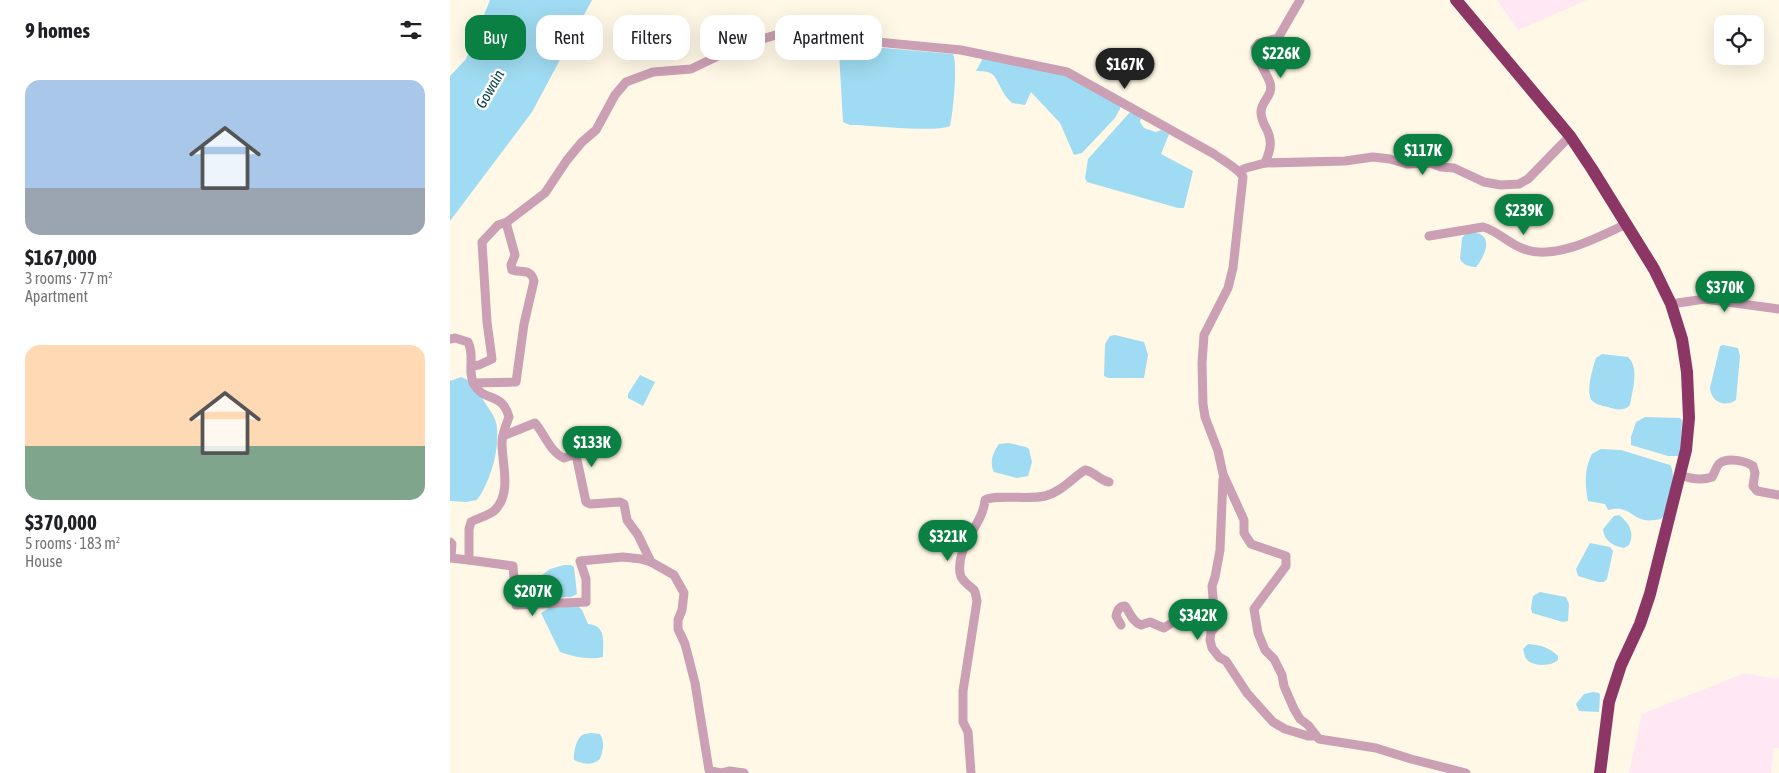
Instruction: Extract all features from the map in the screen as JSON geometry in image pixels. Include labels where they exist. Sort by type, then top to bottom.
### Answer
[{"type":"highway","points":[[1456,0],[1570,136],[1654,269],[1671,304],[1682,339],[1687,372],[1689,418],[1686,450],[1650,594],[1640,624],[1621,665],[1609,702],[1600,773]]},
{"type":"street","points":[[1265,163],[1271,150],[1271,142],[1261,115],[1261,108],[1269,97],[1270,84],[1255,48],[1259,42],[1278,38],[1300,0]]},
{"type":"street","points":[[472,366],[480,365],[492,359],[487,322],[482,242],[498,225],[507,222],[545,193],[567,160],[582,142],[596,130],[616,95],[626,82],[654,72],[692,69],[741,45],[797,29],[820,30],[836,36],[877,42],[961,50],[1067,72],[1214,154],[1240,172],[1243,177],[1233,268],[1228,288],[1204,336],[1202,362],[1205,417],[1218,451],[1223,474],[1220,550],[1212,586],[1214,610],[1217,618],[1210,640],[1212,648],[1219,657],[1226,661],[1247,693],[1273,722],[1285,729],[1308,736],[1316,736]]},
{"type":"street","points":[[1240,172],[1246,168],[1265,163],[1345,161],[1373,157],[1407,164],[1431,163],[1441,167],[1454,168],[1484,182],[1501,185],[1519,184],[1528,179],[1570,136]]},
{"type":"street","points":[[473,384],[516,382],[524,324],[534,281],[533,276],[529,272],[512,270],[511,265],[515,255],[507,222]]},
{"type":"street","points":[[1429,236],[1483,227],[1491,229],[1524,250],[1554,251],[1564,250],[1595,240],[1626,224]]},
{"type":"street","points":[[1671,304],[1704,299],[1779,309]]},
{"type":"street","points":[[450,339],[468,342],[472,348],[473,384],[483,395],[499,399],[507,408],[509,417],[501,441],[505,477],[503,498],[494,511],[471,522],[469,528],[469,560]]},
{"type":"street","points":[[502,436],[535,422],[548,443],[561,456],[564,458],[573,454],[576,455],[586,502],[590,504],[620,502],[624,504],[627,520],[638,535],[651,562]]},
{"type":"street","points":[[1680,475],[1691,479],[1706,480],[1712,477],[1721,462],[1741,461],[1753,466],[1755,473],[1753,486],[1757,491],[1779,496]]},
{"type":"street","points":[[972,773],[968,732],[963,722],[963,691],[977,601],[975,592],[966,584],[960,574],[960,560],[968,538],[984,510],[985,500],[993,497],[1015,499],[1045,496],[1056,492],[1085,470],[1093,472],[1103,481],[1110,482]]},
{"type":"street","points":[[1223,474],[1244,520],[1244,533],[1251,544],[1286,556],[1286,566],[1254,609],[1258,633],[1264,650],[1274,659],[1294,709],[1319,739],[1376,748],[1466,773]]},
{"type":"street","points":[[450,542],[452,544],[451,558],[513,566],[516,605],[586,602],[586,579],[580,561],[623,557],[641,559],[651,562],[674,575],[684,593],[682,610],[678,620],[678,630],[695,683],[709,770],[721,773],[730,771],[744,773]]},
{"type":"street","points":[[1121,625],[1116,616],[1118,609],[1122,606],[1125,606],[1137,624],[1141,625],[1150,622],[1164,628],[1201,604],[1206,604],[1214,610]]},
{"type":"shaded area","points":[[1497,0],[1587,0],[1518,30]]},
{"type":"shaded area","points":[[1745,673],[1773,679],[1779,678],[1779,748],[1773,748],[1771,773],[1629,773],[1642,714]]},
{"type":"water","name":"Gowain","points":[[490,0],[592,0],[584,15],[536,15],[536,60],[560,60],[532,112],[450,221],[450,76],[465,60],[526,60],[526,15],[484,15]]},
{"type":"water","points":[[882,48],[953,54],[955,78],[950,126],[917,129],[850,125],[843,122],[839,60],[882,60]]},
{"type":"water","points":[[983,58],[1069,75],[1120,104],[1120,109],[1115,118],[1082,153],[1074,155],[1060,123],[1031,92],[1025,105],[1012,103],[1004,94],[993,75],[987,72],[976,71]]},
{"type":"water","points":[[1131,111],[1141,118],[1140,122],[1144,128],[1156,132],[1161,130],[1169,134],[1161,154],[1193,171],[1184,208],[1178,208],[1087,182],[1085,178],[1088,159]]},
{"type":"water","points":[[1467,232],[1480,234],[1485,239],[1485,252],[1476,267],[1463,263],[1460,259],[1462,238]]},
{"type":"water","points":[[1115,335],[1144,342],[1148,355],[1144,378],[1108,378],[1104,376],[1105,344],[1110,336]]},
{"type":"water","points":[[1720,346],[1738,348],[1740,356],[1736,400],[1727,403],[1716,400],[1710,388]]},
{"type":"water","points":[[1602,354],[1628,357],[1634,367],[1630,405],[1621,410],[1597,404],[1591,400],[1589,389],[1591,375],[1596,358]]},
{"type":"water","points":[[640,375],[655,382],[643,406],[628,398],[628,394]]},
{"type":"water","points":[[461,377],[472,383],[477,390],[494,417],[497,431],[494,463],[487,483],[477,500],[466,502],[450,501],[450,381]]},
{"type":"water","points":[[1645,417],[1680,418],[1682,420],[1680,454],[1678,456],[1668,456],[1631,445],[1631,437],[1636,422]]},
{"type":"water","points":[[1009,443],[1029,449],[1032,462],[1028,476],[1017,478],[994,472],[992,458],[995,450],[999,444]]},
{"type":"water","points":[[1601,449],[1621,450],[1670,465],[1673,476],[1672,482],[1664,515],[1661,519],[1644,520],[1628,511],[1620,509],[1608,510],[1605,504],[1588,501],[1586,471],[1592,454]]},
{"type":"water","points":[[1619,515],[1626,521],[1631,532],[1629,545],[1624,548],[1610,542],[1605,537],[1603,529],[1614,516]]},
{"type":"water","points":[[1590,543],[1610,547],[1613,551],[1607,579],[1604,582],[1578,576],[1576,569]]},
{"type":"water","points":[[564,565],[574,567],[577,594],[571,597],[544,598],[538,584],[539,577],[550,569]]},
{"type":"water","points":[[1540,592],[1566,597],[1569,604],[1568,621],[1563,622],[1532,613],[1533,596]]},
{"type":"water","points":[[578,606],[582,610],[588,624],[594,625],[601,631],[603,636],[603,657],[582,658],[560,652],[541,613],[549,608]]},
{"type":"water","points":[[1528,644],[1548,649],[1558,656],[1558,660],[1546,665],[1531,663],[1525,657],[1523,649]]},
{"type":"water","points":[[1593,692],[1600,695],[1599,712],[1579,711],[1576,704],[1584,694]]},
{"type":"water","points":[[600,734],[602,737],[603,746],[600,759],[594,763],[580,763],[574,760],[578,740],[582,735]]}]
